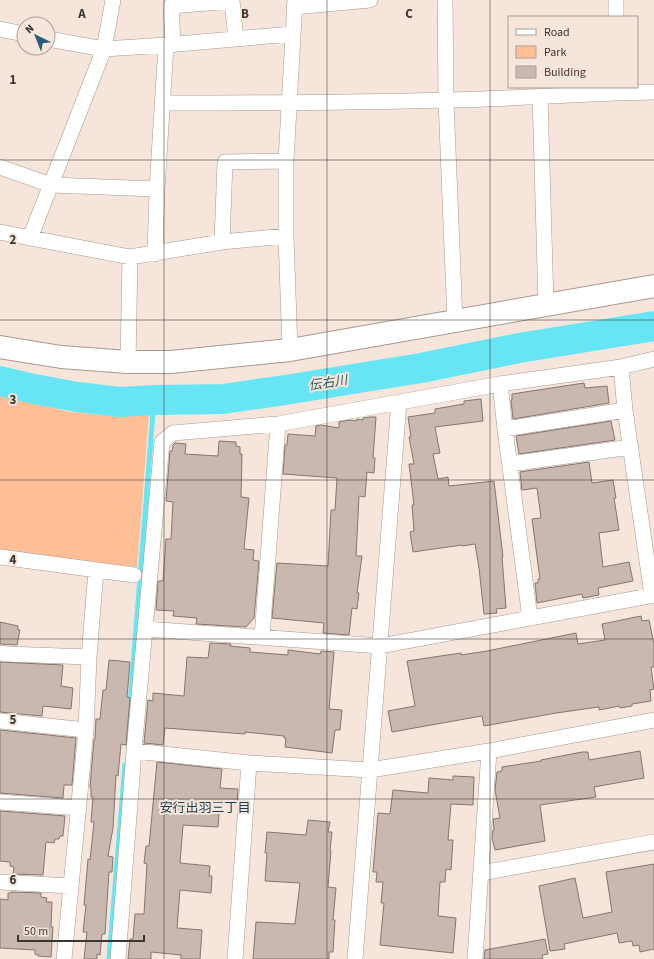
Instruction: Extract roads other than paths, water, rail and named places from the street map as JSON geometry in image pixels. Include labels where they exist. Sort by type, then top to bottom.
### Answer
[{"type":"street","points":[[30,238],[104,49],[114,0]]},
{"type":"street","points":[[290,350],[286,236],[286,161],[294,4],[370,0]]},
{"type":"street","points":[[445,0],[446,100],[454,321]]},
{"type":"street","points":[[616,0],[616,16]]},
{"type":"street","points":[[155,254],[157,189],[163,103],[170,45],[171,6],[232,1],[236,39]]},
{"type":"street","points":[[0,29],[16,32]]},
{"type":"street","points":[[56,40],[104,49],[170,45],[292,34]]},
{"type":"street","points":[[163,103],[290,103],[446,100],[540,96],[612,90],[654,92]]},
{"type":"street","points":[[540,96],[546,304]]},
{"type":"street","points":[[222,242],[225,162],[286,161]]},
{"type":"street","points":[[0,167],[51,185],[157,189]]},
{"type":"street","points":[[0,232],[130,257],[222,242],[286,236]]},
{"type":"street","points":[[128,362],[130,257]]},
{"type":"street","points":[[0,347],[61,357],[128,362],[171,362],[290,350],[654,286]]},
{"type":"street","points":[[118,959],[134,751],[162,442],[173,433],[278,424],[500,384],[621,366],[654,359]]},
{"type":"street","points":[[146,629],[380,646],[653,595],[631,447],[621,366]]},
{"type":"street","points":[[500,384],[530,618]]},
{"type":"street","points":[[355,959],[399,402]]},
{"type":"street","points":[[505,429],[626,410]]},
{"type":"street","points":[[262,637],[278,424]]},
{"type":"street","points":[[510,464],[631,447]]},
{"type":"street","points":[[0,557],[134,575]]},
{"type":"street","points":[[64,959],[86,730],[89,657],[96,570]]},
{"type":"street","points":[[0,653],[89,657]]},
{"type":"street","points":[[134,751],[250,763],[370,770],[490,751],[654,720]]},
{"type":"street","points":[[0,721],[86,730]]},
{"type":"street","points":[[475,959],[490,751]]},
{"type":"street","points":[[235,959],[250,763]]},
{"type":"street","points":[[0,802],[78,808]]},
{"type":"street","points":[[482,873],[654,842]]},
{"type":"street","points":[[0,882],[70,886]]},
{"type":"waterway","name":"伝右川","points":[[0,381],[77,397],[120,402],[223,399],[421,368],[519,348],[654,326]]},
{"type":"waterway","points":[[127,743],[154,400]]},
{"type":"waterway","points":[[109,959],[125,765]]},
{"type":"district","name":"安行出羽三丁目","points":[[205,808]]}]
